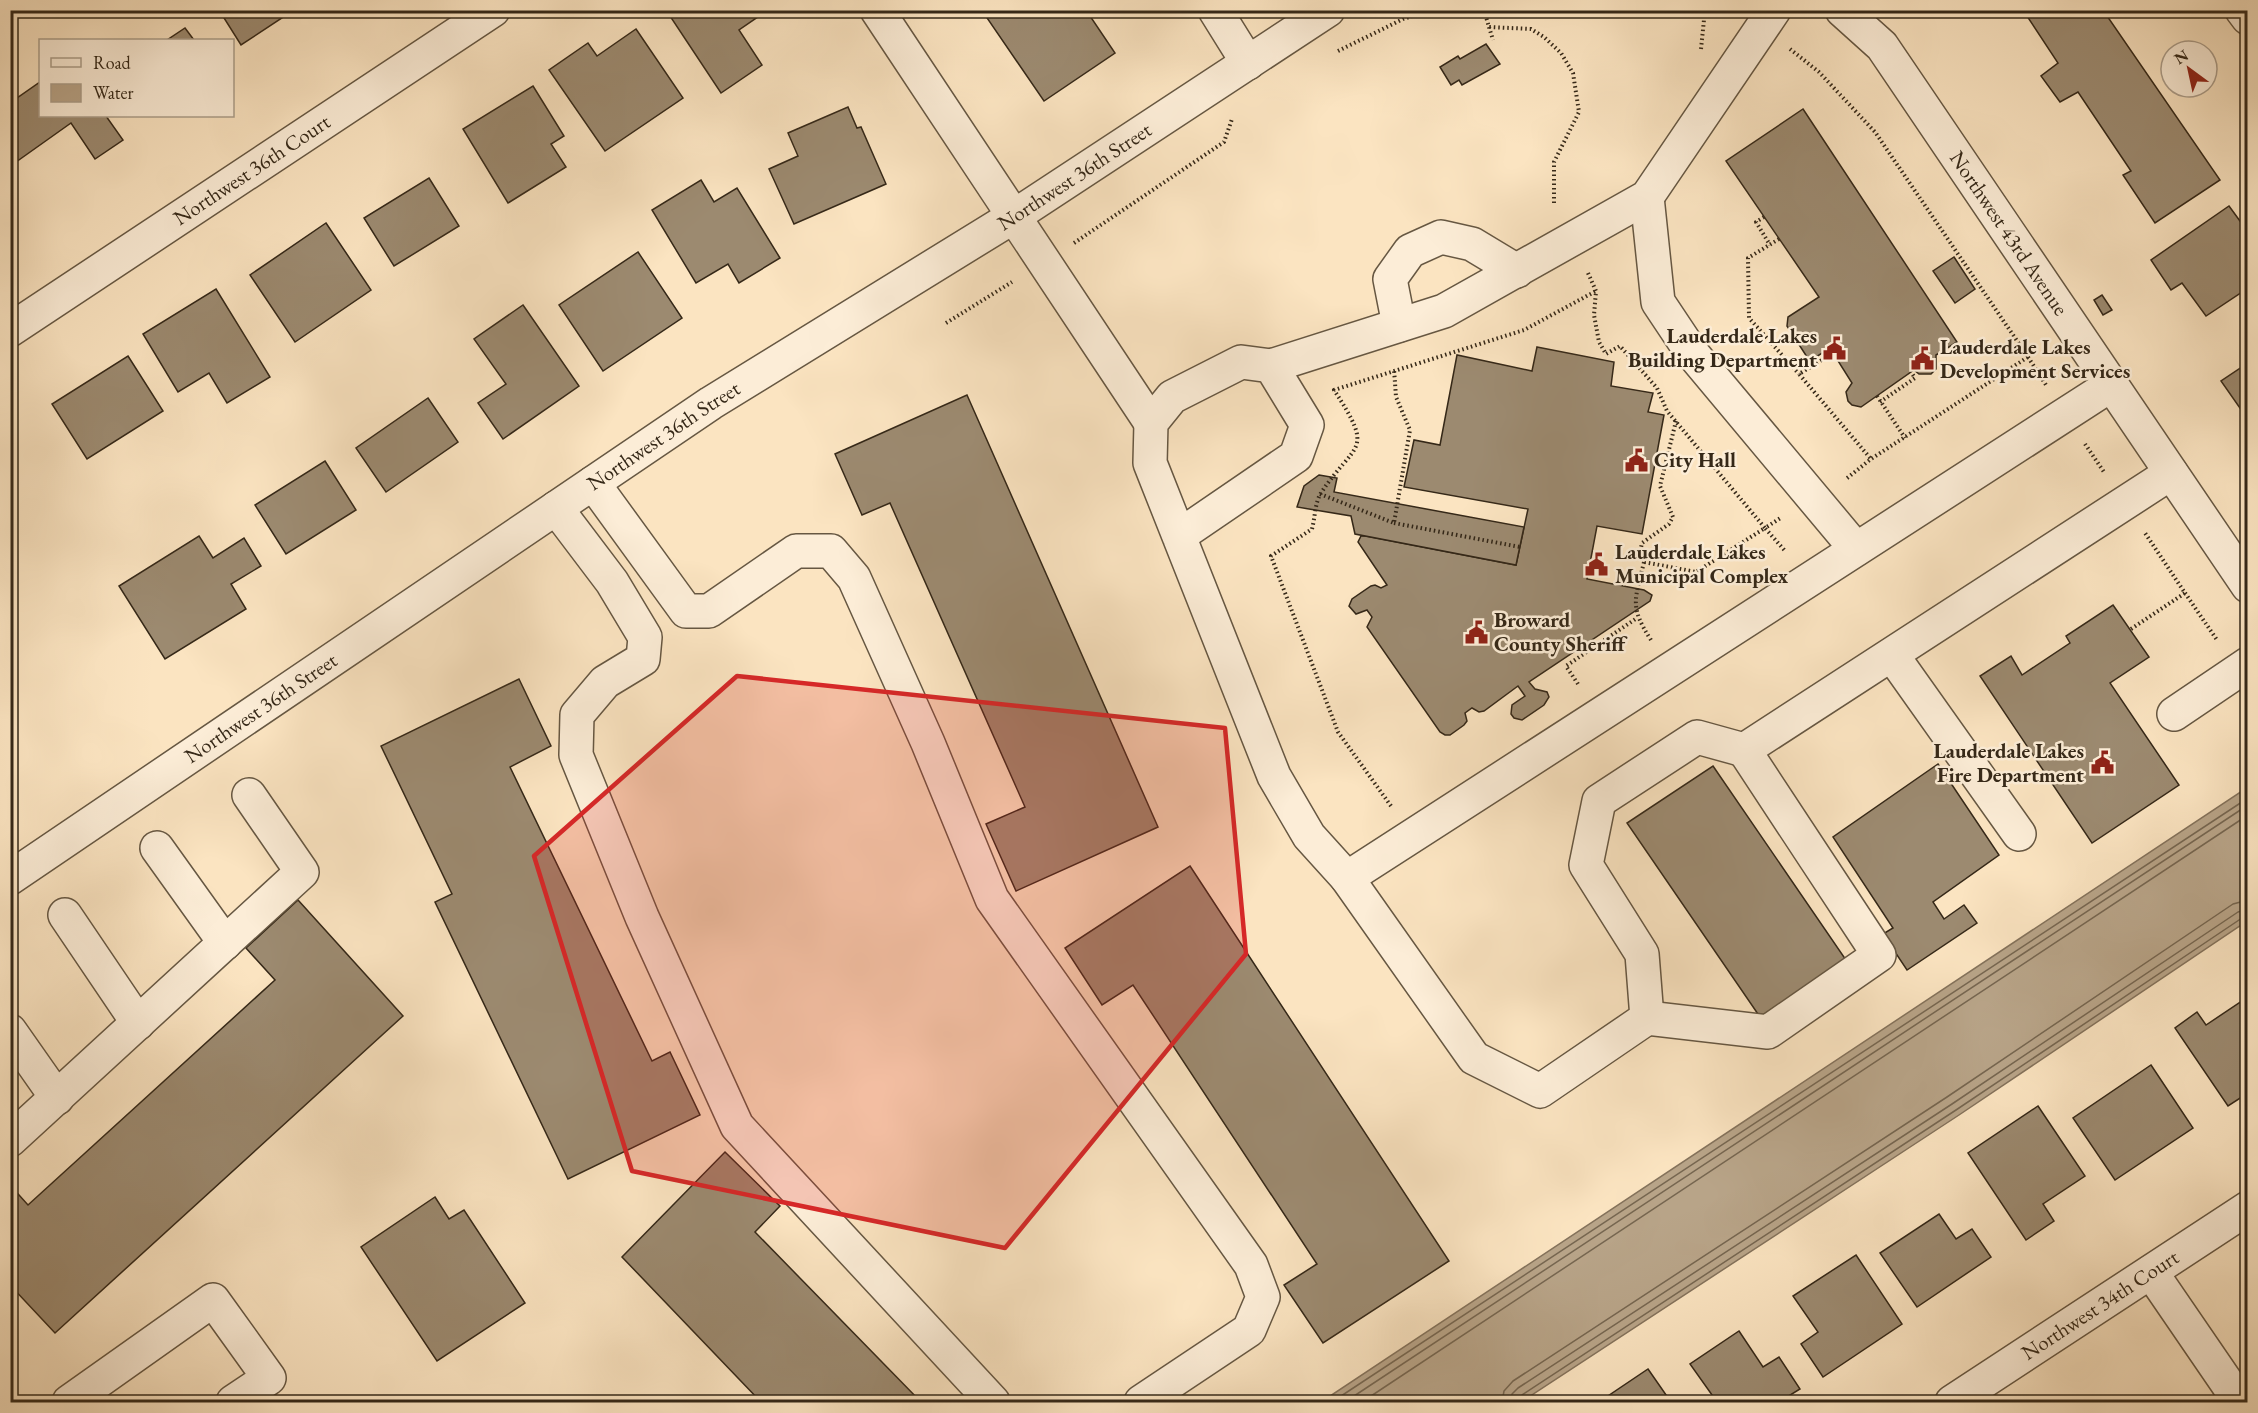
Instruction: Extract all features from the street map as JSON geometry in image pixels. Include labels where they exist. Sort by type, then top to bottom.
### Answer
[{"type":"street","name":"Northwest 36th Court","points":[[10,330],[493,10]]},
{"type":"street","points":[[877,10],[1016,215],[1151,423],[1150,463],[1274,776],[1309,836],[1347,878],[1474,1058],[1540,1091],[1647,1018],[1768,1032],[1879,955],[1744,750],[1697,737],[1599,801],[1586,865],[1642,954],[1647,1018]]},
{"type":"street","points":[[1215,10],[1248,63]]},
{"type":"street","name":"Northwest 36th Street","points":[[10,878],[711,403],[1016,215],[1328,10]]},
{"type":"street","name":"Northwest 43rd Avenue","points":[[1842,10],[1882,46],[2247,586]]},
{"type":"street","points":[[2242,10],[2247,18]]},
{"type":"street","points":[[1151,423],[1172,397],[1242,362],[1271,366],[1444,311],[1647,197],[1768,20]]},
{"type":"street","points":[[1647,197],[1658,302],[1692,354],[1856,549]]},
{"type":"street","points":[[1399,325],[1390,279],[1410,251],[1441,237],[1472,244],[1517,271]]},
{"type":"street","points":[[1179,536],[1296,456],[1307,425],[1271,366]]},
{"type":"street","points":[[1347,878],[2111,385]]},
{"type":"street","points":[[1744,750],[2171,473]]},
{"type":"street","points":[[594,483],[686,611],[709,611],[796,551],[831,551],[854,578],[928,743],[992,900],[1251,1265],[1263,1297],[1249,1330],[1141,1402]]},
{"type":"street","points":[[556,508],[612,582],[645,637],[643,659],[605,682],[577,716],[576,755],[646,927],[737,1126],[993,1402]]},
{"type":"street","points":[[1892,655],[2019,834]]},
{"type":"street","points":[[2174,714],[2247,664]]},
{"type":"street","points":[[10,1140],[302,872],[249,795]]},
{"type":"street","points":[[157,848],[225,943]]},
{"type":"street","points":[[65,915],[138,1023]]},
{"type":"street","points":[[10,1031],[57,1098]]},
{"type":"street","name":"Northwest 34th Court","points":[[1952,1402],[2247,1208]]},
{"type":"street","points":[[2151,1272],[2240,1402]]},
{"type":"street","points":[[69,1402],[213,1300],[269,1378],[232,1402]]},
{"type":"path","points":[[1335,53],[1402,19],[1431,10]]},
{"type":"path","points":[[1484,10],[1493,40]]},
{"type":"path","points":[[1768,20],[1778,40],[1819,72],[1875,132],[2028,357],[1905,438],[1877,396]]},
{"type":"path","points":[[1489,27],[1531,29],[1544,37],[1561,54],[1573,73],[1579,112],[1554,162],[1554,207]]},
{"type":"path","points":[[946,323],[1046,262],[1224,142],[1233,114]]},
{"type":"path","points":[[1764,217],[1756,222],[1770,245]]},
{"type":"path","points":[[1779,239],[1748,258],[1749,318],[1871,459]]},
{"type":"path","points":[[1412,836],[1338,732],[1272,556],[1312,529],[1320,494],[1354,455],[1359,440],[1352,417],[1334,390],[1394,369],[1524,330],[1596,291]]},
{"type":"path","points":[[1799,374],[1833,353]]},
{"type":"path","points":[[1394,369],[1396,397],[1410,430],[1394,523]]},
{"type":"path","points":[[1880,402],[1915,378],[1911,372]]},
{"type":"path","points":[[1676,421],[1660,486],[1673,517],[1669,524],[1642,543],[1640,552],[1644,562],[1696,572],[1765,528]]},
{"type":"path","points":[[1320,494],[1394,523],[1520,547]]},
{"type":"path","points":[[1599,715],[1566,666],[1637,618]]},
{"type":"highlighted area","points":[[737,676],[1225,728],[1246,954],[1005,1248],[632,1171],[534,856]]},
{"type":"water","points":[[2242,791],[2248,792],[2247,921],[1959,1115],[1521,1402],[1321,1402]]},
{"type":"building","points":[[10,10],[29,10],[10,23]]},
{"type":"building","points":[[219,10],[294,10],[241,45]]},
{"type":"building","points":[[666,10],[768,10],[739,30],[762,65],[721,93]]},
{"type":"building","points":[[991,10],[1086,10],[1115,53],[1044,101],[985,15]]},
{"type":"building","points":[[2023,10],[2103,10],[2159,91],[2159,99],[2164,99],[2220,180],[2155,223],[2123,175],[2131,171],[2078,92],[2060,102],[2041,76],[2058,63]]},
{"type":"building","points":[[185,28],[193,39],[168,39]]},
{"type":"building","points":[[636,29],[683,98],[605,151],[549,70],[588,43],[597,56]]},
{"type":"building","points":[[1486,44],[1500,64],[1462,85],[1459,80],[1451,85],[1440,67]]},
{"type":"building","points":[[39,83],[39,117],[107,117],[123,140],[95,159],[71,123],[16,162],[10,154],[10,103]]},
{"type":"building","points":[[533,86],[564,136],[551,144],[566,167],[508,203],[463,129]]},
{"type":"building","points":[[848,107],[857,128],[861,127],[886,184],[794,224],[769,169],[798,156],[788,133]]},
{"type":"building","points":[[1803,109],[1957,342],[1936,355],[1936,369],[1931,374],[1919,374],[1914,370],[1861,407],[1852,405],[1848,401],[1846,392],[1852,383],[1830,348],[1816,357],[1807,357],[1787,326],[1788,317],[1819,297],[1726,161]]},
{"type":"building","points":[[429,178],[459,226],[394,266],[364,218]]},
{"type":"building","points":[[701,180],[714,202],[737,188],[780,258],[739,283],[728,264],[696,283],[652,210]]},
{"type":"building","points":[[2229,206],[2248,232],[2248,255],[2241,259],[2248,269],[2248,288],[2206,316],[2182,283],[2171,290],[2151,260]]},
{"type":"building","points":[[326,223],[371,290],[295,342],[250,275]]},
{"type":"building","points":[[638,252],[682,318],[603,371],[559,305]]},
{"type":"building","points":[[1954,257],[1975,289],[1955,303],[1933,271]]},
{"type":"building","points":[[216,289],[270,377],[227,403],[209,373],[178,392],[143,334]]},
{"type":"building","points":[[2102,295],[2112,310],[2103,315],[2094,300]]},
{"type":"building","points":[[523,305],[579,386],[503,439],[478,403],[506,384],[474,339]]},
{"type":"building","points":[[1537,347],[1614,362],[1611,386],[1653,393],[1648,412],[1664,415],[1642,534],[1597,526],[1587,579],[1644,590],[1652,595],[1650,601],[1529,682],[1535,689],[1547,692],[1549,697],[1544,705],[1522,720],[1514,718],[1511,714],[1512,705],[1525,696],[1518,686],[1484,711],[1479,712],[1472,708],[1465,713],[1467,721],[1464,725],[1450,735],[1445,735],[1440,732],[1367,627],[1372,617],[1367,610],[1356,614],[1349,606],[1352,599],[1371,586],[1381,588],[1387,585],[1358,542],[1361,536],[1366,536],[1516,565],[1528,509],[1404,487],[1414,440],[1440,445],[1457,355],[1532,371]]},
{"type":"building","points":[[128,356],[163,411],[87,459],[52,404]]},
{"type":"building","points":[[2248,363],[2248,407],[2242,411],[2221,381]]},
{"type":"building","points":[[967,395],[1158,827],[1016,891],[986,824],[1025,807],[890,503],[862,515],[835,454]]},
{"type":"building","points":[[428,398],[458,442],[386,492],[356,448]]},
{"type":"building","points":[[325,461],[356,510],[286,554],[255,505]]},
{"type":"building","points":[[1319,475],[1337,478],[1334,492],[1524,527],[1516,565],[1355,534],[1351,516],[1297,507],[1304,486]]},
{"type":"building","points":[[199,536],[213,558],[244,538],[261,566],[231,584],[246,609],[165,659],[119,586]]},
{"type":"building","points":[[2113,605],[2149,657],[2110,683],[2179,785],[2092,843],[1980,676],[2011,656],[2022,675],[2070,643],[2066,636]]},
{"type":"building","points":[[519,679],[551,746],[510,767],[652,1061],[670,1052],[700,1115],[568,1179],[435,902],[452,894],[381,746]]},
{"type":"building","points":[[1938,764],[1999,855],[1933,902],[1944,919],[1964,905],[1977,923],[1907,970],[1883,934],[1893,928],[1833,837]]},
{"type":"building","points":[[1713,766],[1846,960],[1760,1017],[1627,823]]},
{"type":"building","points":[[1190,866],[1449,1261],[1323,1343],[1284,1285],[1317,1264],[1133,985],[1102,1005],[1065,948]]},
{"type":"building","points":[[298,900],[403,1016],[55,1333],[10,1285],[10,1185],[28,1205],[275,980],[246,948]]},
{"type":"building","points":[[2248,997],[2248,1068],[2245,1070],[2248,1074],[2248,1093],[2228,1106],[2175,1028],[2197,1012],[2206,1025]]},
{"type":"building","points":[[2151,1065],[2193,1128],[2115,1180],[2073,1118]]},
{"type":"building","points":[[2038,1106],[2085,1176],[2043,1204],[2054,1221],[2026,1240],[1968,1153]]},
{"type":"building","points":[[725,1152],[780,1206],[755,1232],[921,1402],[761,1402],[622,1257]]},
{"type":"building","points":[[435,1197],[449,1219],[464,1210],[525,1303],[437,1361],[361,1247]]},
{"type":"building","points":[[1939,1214],[1956,1239],[1972,1229],[1991,1257],[1917,1307],[1880,1253]]},
{"type":"building","points":[[1856,1255],[1902,1324],[1823,1377],[1801,1344],[1818,1332],[1793,1296]]},
{"type":"building","points":[[1739,1331],[1763,1367],[1779,1357],[1800,1389],[1779,1402],[1717,1402],[1690,1364]]},
{"type":"building","points":[[1648,1369],[1671,1402],[1599,1402]]},
{"type":"place","name":"Lauderdale Lakes Building Department","points":[[1835,348]]},
{"type":"place","name":"Lauderdale Lakes Development Services","points":[[1922,359]]},
{"type":"place","name":"City Hall","points":[[1636,460]]},
{"type":"place","name":"Lauderdale Lakes Municipal Complex","points":[[1597,564]]},
{"type":"place","name":"Broward County Sheriff","points":[[1476,632]]},
{"type":"place","name":"Lauderdale Lakes Fire Department","points":[[2102,763]]}]
